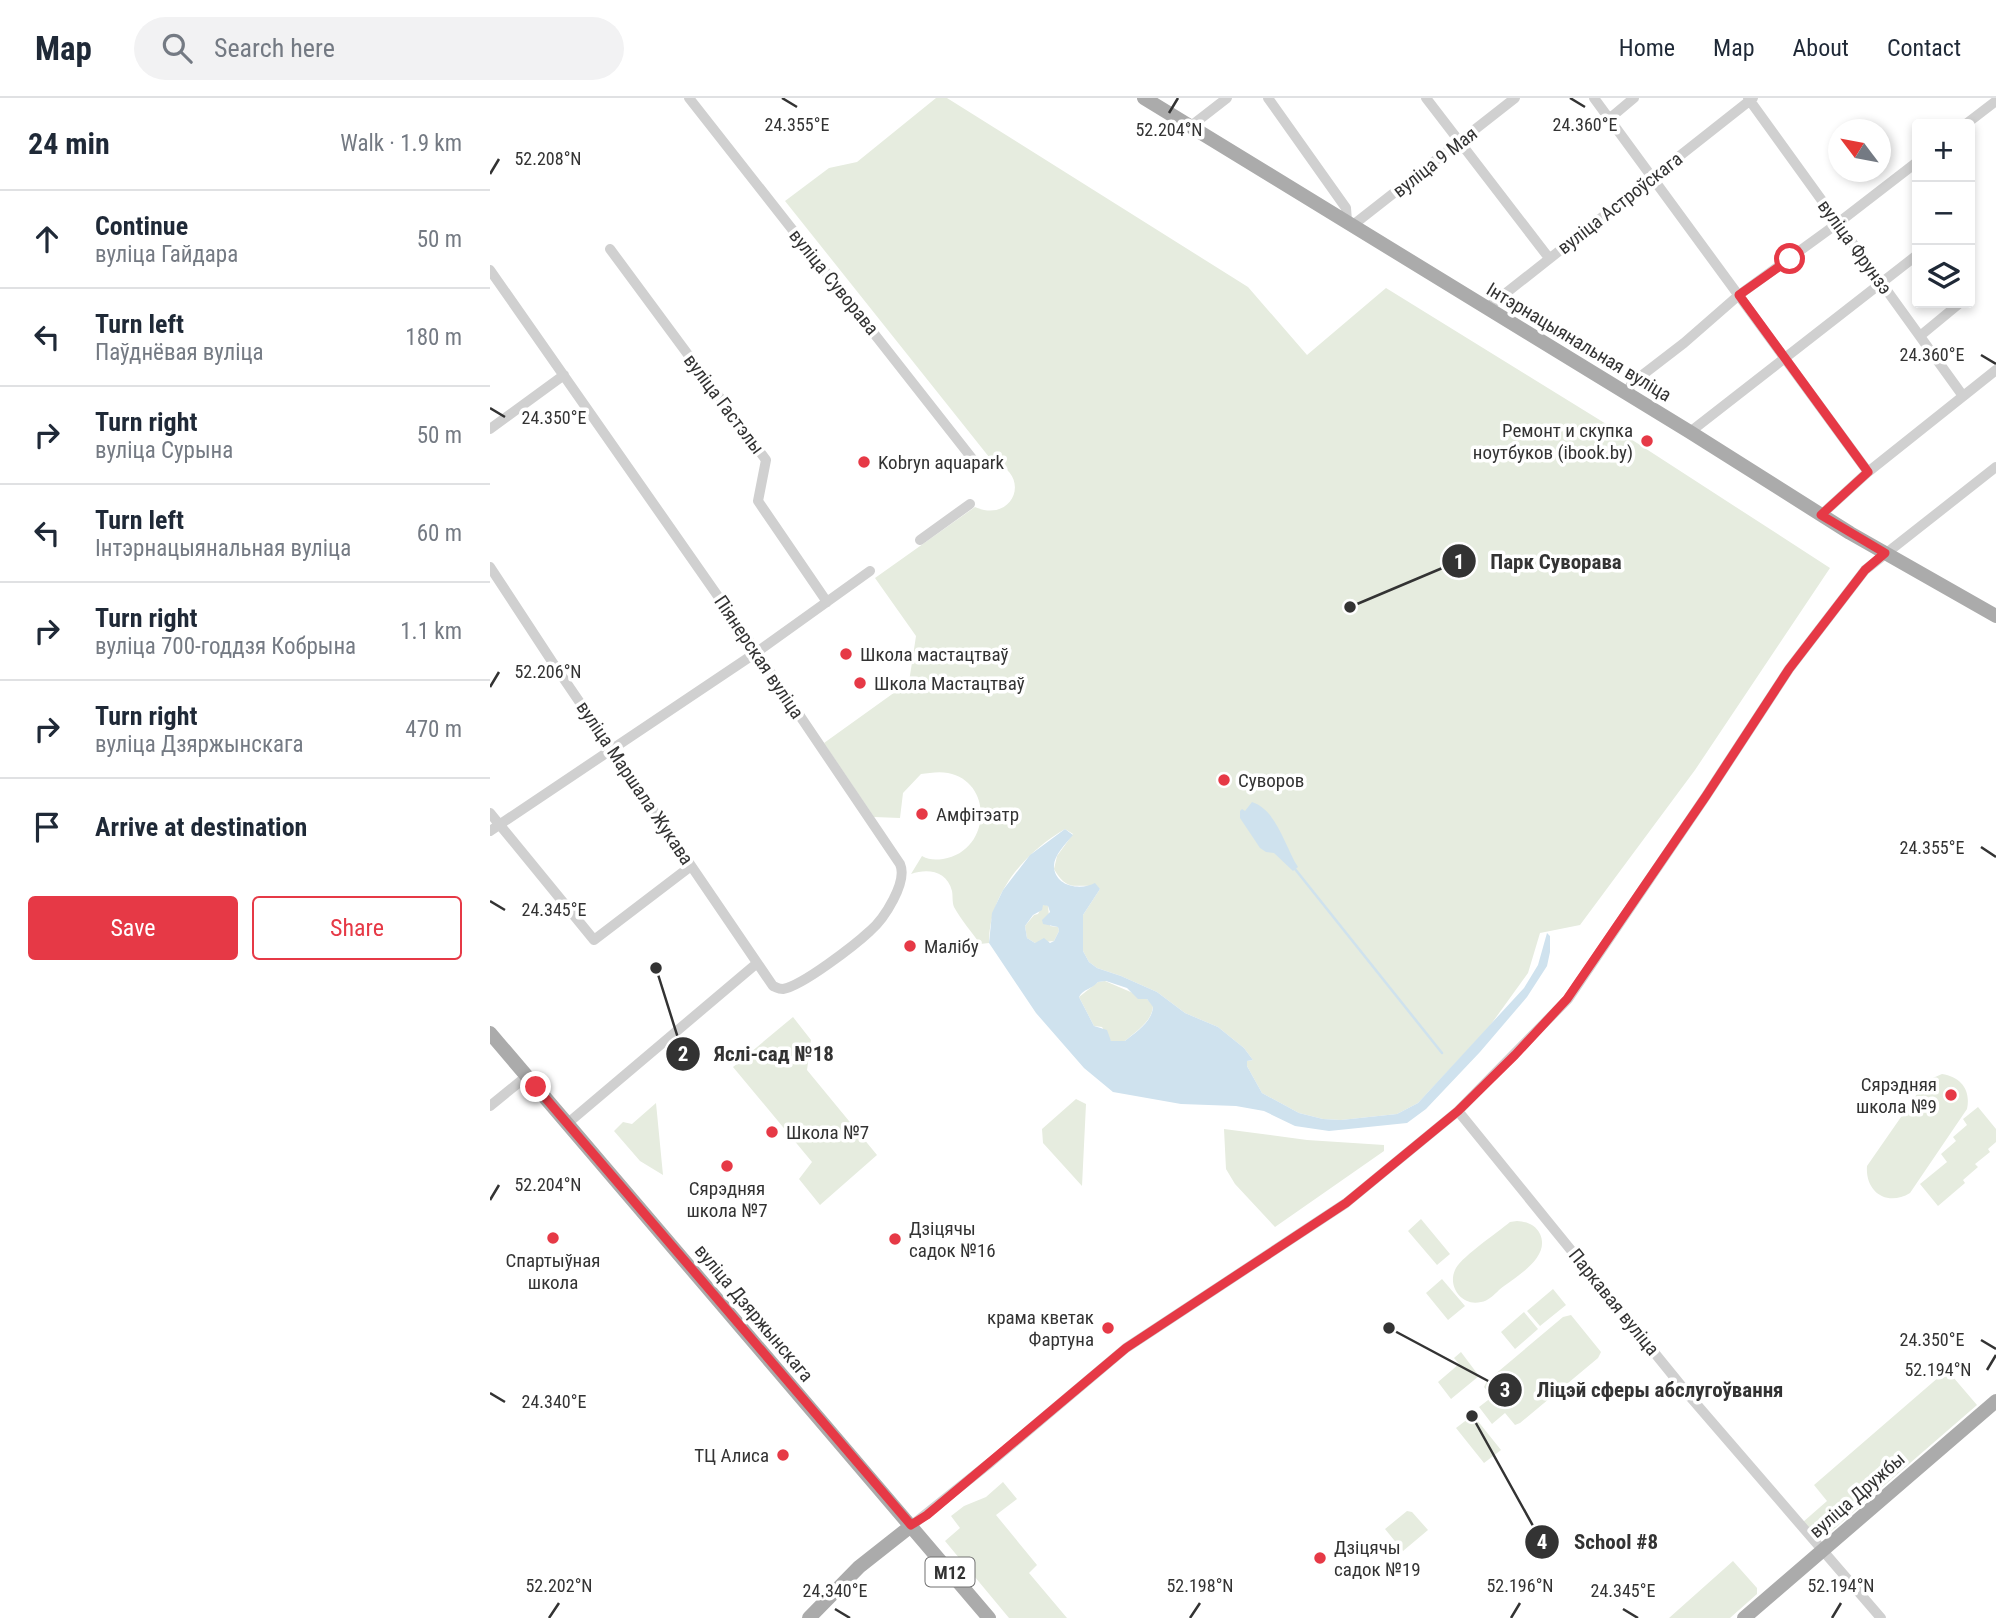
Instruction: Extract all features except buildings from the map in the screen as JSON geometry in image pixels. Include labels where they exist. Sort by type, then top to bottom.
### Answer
[{"type":"main road","name":"Інтэрнацыянальная вуліца","points":[[1144,98],[1627,393],[1821,515],[1996,615]]},
{"type":"main road","name":"вуліца Дзяржынскага","points":[[490,1033],[989,1618]]},
{"type":"main road","name":"вуліца Дружбы","points":[[1744,1618],[1996,1401]]},
{"type":"main road","points":[[809,1618],[859,1567],[911,1525]]},
{"type":"street","name":"вуліца Суворава","points":[[689,98],[978,466]]},
{"type":"street","points":[[1191,126],[1227,98]]},
{"type":"street","points":[[1268,98],[1346,208],[1350,223]]},
{"type":"street","points":[[1426,98],[1549,258]]},
{"type":"street","name":"вуліца 9 Мая","points":[[1350,223],[1516,98]]},
{"type":"street","points":[[1594,98],[1868,472]]},
{"type":"street","points":[[1609,118],[1634,98]]},
{"type":"street","name":"вуліца Астроўскага","points":[[1487,308],[1750,99]]},
{"type":"street","name":"вуліца Фрунзэ","points":[[1750,99],[1963,396]]},
{"type":"street","points":[[1973,119],[1996,101]]},
{"type":"street","points":[[1627,393],[1632,383],[1684,343],[1739,295],[1912,166]]},
{"type":"street","name":"вуліца Гастэлы","points":[[610,249],[766,460],[758,501],[827,602]]},
{"type":"street","points":[[1690,432],[1912,260]]},
{"type":"street","name":"Піянерская вуліца","points":[[490,270],[757,652],[903,871],[897,891],[872,930],[801,982],[779,989],[773,986],[756,964]]},
{"type":"street","points":[[1920,336],[1954,308]]},
{"type":"street","points":[[1821,515],[1868,472],[1996,370]]},
{"type":"street","points":[[490,429],[564,375]]},
{"type":"street","points":[[911,1525],[938,1506],[1126,1348],[1346,1203],[1458,1111],[1567,999],[1789,669],[1865,570],[1996,467]]},
{"type":"street","points":[[920,540],[970,504]]},
{"type":"street","name":"вуліца Маршала Жукава","points":[[490,567],[756,964]]},
{"type":"street","points":[[495,828],[757,652],[870,571]]},
{"type":"street","points":[[490,813],[495,828],[594,940],[691,866]]},
{"type":"street","points":[[568,1123],[756,964]]},
{"type":"street","points":[[490,1106],[527,1076]]},
{"type":"street","name":"Паркавая вуліца","points":[[1458,1111],[1692,1399],[1881,1618]]},
{"type":"shaded area","points":[[936,98],[947,98],[1248,287],[1307,355],[1386,288],[1637,443],[1830,568],[1695,770],[1580,925],[1540,933],[1528,973],[1489,1027],[1418,1103],[1397,1114],[1341,1120],[1299,1113],[1262,1093],[1247,1066],[1247,1061],[1253,1060],[1244,1048],[1218,1027],[1185,1013],[1157,992],[1097,968],[1089,962],[1083,951],[1083,915],[1100,889],[1070,885],[1059,877],[1054,869],[1057,856],[1073,834],[1065,829],[1036,850],[1012,877],[995,908],[989,943],[980,944],[954,907],[950,884],[946,879],[930,871],[911,874],[922,856],[943,859],[959,853],[970,843],[978,831],[981,816],[973,789],[963,779],[948,773],[921,774],[903,793],[900,818],[874,817],[824,743],[909,682],[916,636],[875,578],[975,507],[999,509],[1008,504],[1015,486],[1005,468],[993,462],[785,201],[829,168],[857,162]]},
{"type":"shaded area","points":[[1043,904],[1048,906],[1050,926],[1058,927],[1059,931],[1054,941],[1035,943],[1027,938],[1025,926],[1038,914]]},
{"type":"shaded area","points":[[1105,981],[1147,999],[1153,1006],[1147,1021],[1125,1041],[1111,1041],[1102,1027],[1094,1026],[1079,997],[1098,982]]},
{"type":"shaded area","points":[[793,1017],[811,1040],[807,1070],[877,1155],[820,1205],[799,1179],[812,1162],[733,1067]]},
{"type":"shaded area","points":[[1942,1074],[1963,1085],[1968,1102],[1967,1109],[1910,1193],[1893,1198],[1879,1194],[1870,1183],[1867,1166],[1926,1081]]},
{"type":"shaded area","points":[[1076,1099],[1086,1104],[1082,1186],[1043,1143],[1042,1129]]},
{"type":"shaded area","points":[[656,1103],[663,1175],[640,1161],[614,1131],[623,1122],[632,1124]]},
{"type":"shaded area","points":[[1978,1107],[1996,1129],[1996,1142],[1988,1149],[1990,1152],[1975,1164],[1978,1167],[1963,1180],[1965,1183],[1938,1206],[1920,1184],[1947,1162],[1941,1154],[1956,1141],[1953,1137],[1967,1125],[1963,1119]]},
{"type":"shaded area","points":[[1224,1129],[1307,1140],[1384,1145],[1384,1151],[1275,1227],[1235,1184],[1226,1169]]},
{"type":"shaded area","points":[[1421,1219],[1450,1254],[1437,1265],[1408,1231]]},
{"type":"shaded area","points":[[1510,1222],[1530,1224],[1540,1234],[1542,1243],[1536,1259],[1486,1300],[1474,1303],[1462,1298],[1453,1282],[1456,1268]]},
{"type":"shaded area","points":[[1442,1279],[1465,1306],[1448,1320],[1426,1293]]},
{"type":"shaded area","points":[[1553,1289],[1566,1305],[1540,1326],[1527,1311]]},
{"type":"shaded area","points":[[1524,1312],[1538,1329],[1515,1349],[1501,1332]]},
{"type":"shaded area","points":[[1571,1315],[1601,1352],[1598,1358],[1520,1423],[1515,1425],[1505,1413],[1492,1424],[1479,1407],[1492,1397],[1484,1387],[1487,1381],[1563,1317]]},
{"type":"shaded area","points":[[1461,1352],[1479,1376],[1451,1399],[1438,1382],[1459,1364],[1454,1358]]},
{"type":"shaded area","points":[[1947,1370],[1977,1405],[1827,1535],[1814,1533],[1803,1522],[1827,1501],[1814,1485]]},
{"type":"shaded area","points":[[1473,1415],[1501,1450],[1484,1463],[1456,1428]]},
{"type":"shaded area","points":[[1003,1482],[1017,1499],[996,1515],[1037,1565],[1029,1573],[1067,1618],[1009,1618],[945,1541],[960,1528],[951,1516],[964,1506],[986,1497]]},
{"type":"shaded area","points":[[1407,1511],[1412,1512],[1428,1530],[1403,1551],[1385,1529]]},
{"type":"shaded area","points":[[1733,1561],[1757,1588],[1757,1594],[1730,1618],[1669,1618]]},
{"type":"water","points":[[1252,802],[1268,813],[1280,830],[1298,867],[1293,871],[1274,853],[1260,848],[1240,818],[1240,811],[1245,811]]},
{"type":"water","points":[[1065,829],[1073,835],[1058,854],[1054,868],[1060,880],[1071,886],[1095,883],[1100,889],[1083,915],[1083,951],[1089,962],[1097,968],[1157,992],[1185,1013],[1218,1027],[1244,1048],[1253,1060],[1247,1061],[1247,1066],[1262,1093],[1299,1113],[1323,1119],[1341,1120],[1397,1114],[1418,1103],[1524,988],[1538,965],[1547,933],[1550,936],[1550,952],[1547,966],[1527,997],[1426,1109],[1407,1123],[1329,1131],[1295,1126],[1264,1111],[1236,1106],[1181,1104],[1113,1092],[1084,1068],[1036,1013],[989,943],[992,913],[1003,890],[1030,855]],"holes":[[[1043,905],[1048,906],[1050,912],[1042,920],[1043,924],[1058,927],[1059,931],[1054,941],[1050,943],[1044,938],[1035,943],[1027,938],[1025,926],[1033,915],[1042,910]],[[1106,981],[1127,988],[1138,999],[1147,999],[1153,1007],[1147,1022],[1125,1041],[1111,1041],[1107,1030],[1094,1026],[1079,997],[1098,982]]]},
{"type":"waterway","points":[[1295,869],[1442,1053]]},
{"type":"place","name":"Ремонт и скупка ноутбуков (ibook.by)","points":[[1647,441]]},
{"type":"place","name":"Kobryn aquapark","points":[[864,462]]},
{"type":"place","name":"Парк Суворава","points":[[1350,607]]},
{"type":"place","name":"Школа мастацтваў","points":[[846,654]]},
{"type":"place","name":"Школа Мастацтваў","points":[[860,683]]},
{"type":"place","name":"Суворов","points":[[1224,780]]},
{"type":"place","name":"Амфітэатр","points":[[922,814]]},
{"type":"place","name":"Малібу","points":[[910,946]]},
{"type":"place","name":"Яслі-сад №18","points":[[656,968]]},
{"type":"place","name":"Сярэдняя школа №9","points":[[1951,1095]]},
{"type":"place","name":"Школа №7","points":[[772,1132]]},
{"type":"place","name":"Сярэдняя школа №7","points":[[727,1166]]},
{"type":"place","name":"Спартыўная школа","points":[[553,1238]]},
{"type":"place","name":"Дзіцячы садок №16","points":[[895,1239]]},
{"type":"place","name":"крама кветак Фартуна","points":[[1108,1328]]},
{"type":"place","name":"Ліцэй сферы абслугоўвання","points":[[1389,1328]]},
{"type":"place","name":"School #8","points":[[1472,1416]]},
{"type":"place","name":"ТЦ Алиса","points":[[783,1455]]},
{"type":"place","name":"Дзіцячы садок №19","points":[[1320,1558]]},
{"type":"route","points":[[536,1087],[911,1525],[927,1515],[1126,1348],[1346,1203],[1447,1121],[1515,1055],[1567,999],[1789,669],[1865,570],[1885,553],[1821,515],[1868,472],[1739,295],[1790,259]]}]
